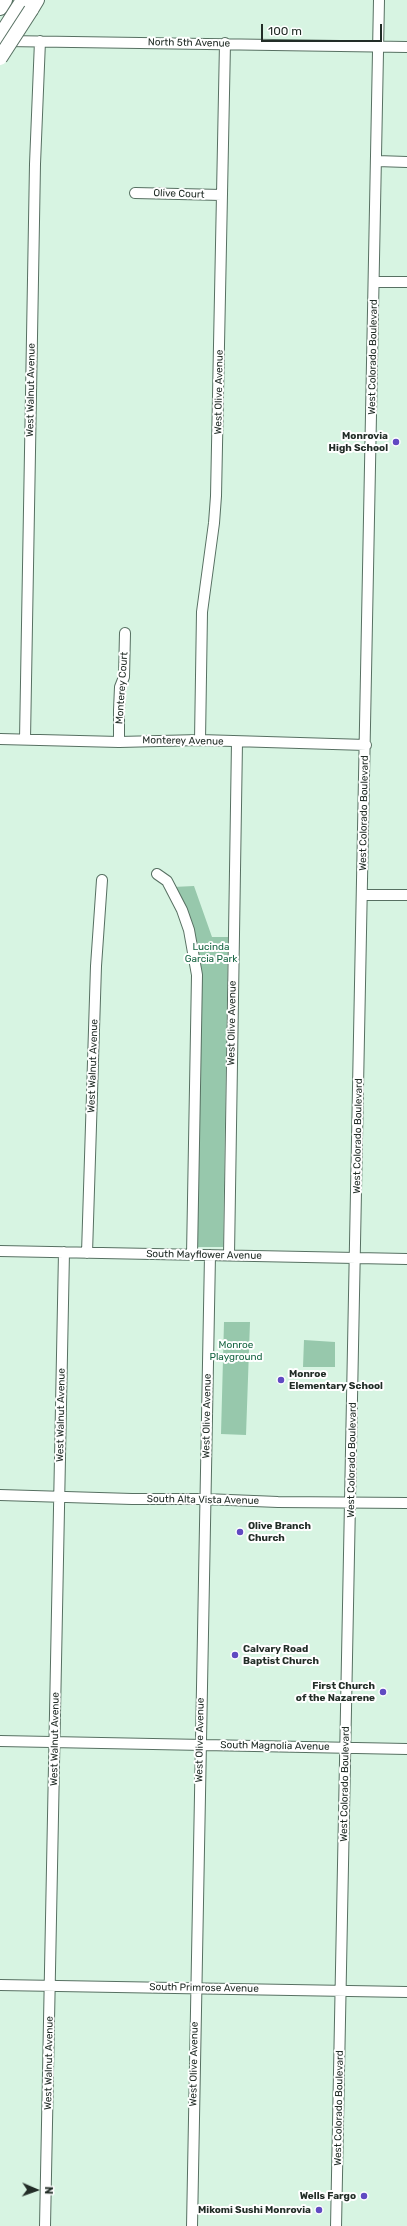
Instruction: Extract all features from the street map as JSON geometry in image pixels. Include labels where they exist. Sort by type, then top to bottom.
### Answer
[{"type":"highway","points":[[0,22],[17,5]]},
{"type":"highway","points":[[0,36],[17,5]]},
{"type":"highway","points":[[0,58],[17,5]]},
{"type":"street","name":"West Colorado Boulevard","points":[[336,2226],[366,745],[379,0]]},
{"type":"street","name":"North 5th Avenue","points":[[0,41],[225,43],[407,47]]},
{"type":"street","name":"West Walnut Avenue","points":[[25,739],[35,164],[40,41]]},
{"type":"street","name":"West Olive Avenue","points":[[200,740],[202,612],[214,523],[216,496],[225,43]]},
{"type":"street","points":[[376,161],[407,162]]},
{"type":"street","name":"Olive Court","points":[[135,193],[222,195]]},
{"type":"street","points":[[374,282],[407,282]]},
{"type":"street","name":"Monterey Court","points":[[119,742],[120,687],[124,677],[125,633]]},
{"type":"street","name":"Monterey Avenue","points":[[0,739],[119,742],[200,740],[366,745]]},
{"type":"street","name":"West Olive Avenue","points":[[229,1255],[237,742]]},
{"type":"street","points":[[157,874],[167,881],[182,910],[189,932],[197,975],[192,1254]]},
{"type":"street","name":"West Walnut Avenue","points":[[87,1253],[96,966],[102,880]]},
{"type":"street","points":[[362,895],[407,896]]},
{"type":"street","name":"South Mayflower Avenue","points":[[0,1251],[407,1259]]},
{"type":"street","name":"West Walnut Avenue","points":[[45,2226],[64,1252]]},
{"type":"street","name":"West Olive Avenue","points":[[192,2226],[195,1988],[210,1255]]},
{"type":"street","name":"South Alta Vista Avenue","points":[[0,1495],[132,1499],[205,1498],[278,1502],[407,1503]]},
{"type":"street","name":"South Magnolia Avenue","points":[[0,1741],[407,1749]]},
{"type":"street","name":"South Primrose Avenue","points":[[0,1985],[407,1992]]},
{"type":"green space","name":"Lucinda Garcia Park","points":[[194,886],[212,937],[228,937],[223,1247],[197,1247],[198,975],[173,887]]},
{"type":"green space","name":"Monroe Playground","points":[[224,1322],[250,1322],[246,1435],[221,1434]]},
{"type":"green space","points":[[304,1340],[335,1342],[335,1367],[303,1367]]},
{"type":"place","name":"Monrovia High School","points":[[396,442]]},
{"type":"place","name":"Monroe Elementary School","points":[[281,1380]]},
{"type":"place","name":"Olive Branch Church","points":[[240,1532]]},
{"type":"place","name":"Calvary Road Baptist Church","points":[[235,1655]]},
{"type":"place","name":"First Church of the Nazarene","points":[[383,1692]]},
{"type":"place","name":"Wells Fargo","points":[[364,2196]]},
{"type":"place","name":"Mikomi Sushi Monrovia","points":[[319,2210]]}]
